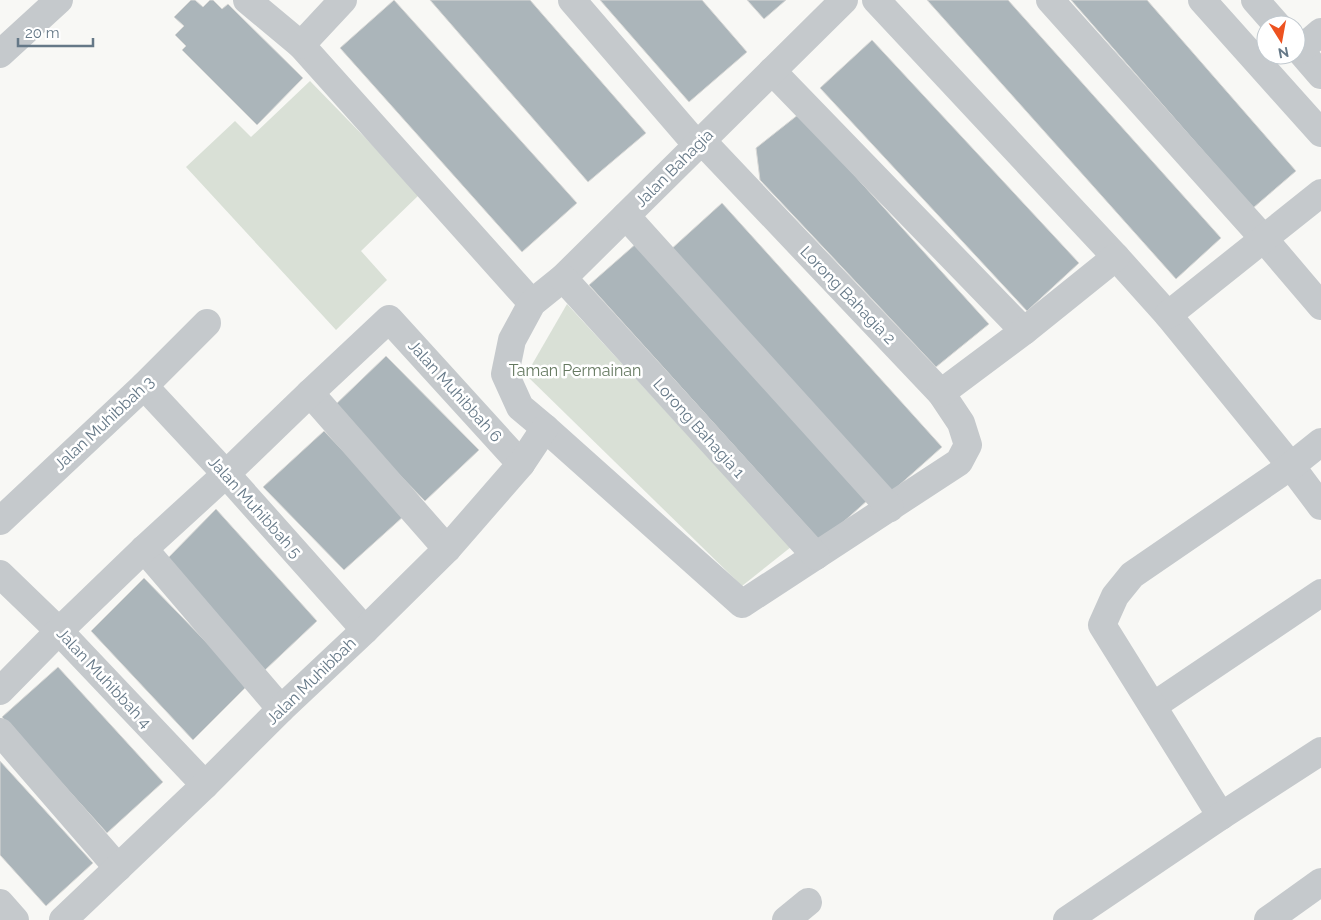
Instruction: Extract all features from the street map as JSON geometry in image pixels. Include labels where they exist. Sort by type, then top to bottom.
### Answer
[{"type":"street","points":[[0,54],[59,0]]},
{"type":"street","points":[[247,0],[301,45],[532,303]]},
{"type":"street","points":[[301,45],[343,0]]},
{"type":"street","name":"Lorong Bahagia 2","points":[[572,0],[699,143],[941,393],[961,423],[968,445],[959,462],[890,508]]},
{"type":"street","name":"Jalan Bahagia","points":[[816,556],[742,604],[520,407],[506,374],[512,340],[532,303],[563,278],[844,0]]},
{"type":"street","points":[[876,0],[1168,315],[1291,466],[1321,506]]},
{"type":"street","points":[[1050,0],[1264,239],[1321,306]]},
{"type":"street","points":[[1202,0],[1321,133]]},
{"type":"street","points":[[1255,0],[1268,15]]},
{"type":"street","points":[[1306,42],[1321,32]]},
{"type":"street","points":[[1306,57],[1321,75]]},
{"type":"street","points":[[772,71],[1024,330]]},
{"type":"street","points":[[1168,315],[1321,193]]},
{"type":"street","points":[[626,216],[890,508],[816,556]]},
{"type":"street","points":[[941,393],[1116,257]]},
{"type":"street","name":"Lorong Bahagia 1","points":[[563,278],[816,556]]},
{"type":"street","name":"Jalan Muhibbah 6","points":[[310,393],[390,319],[521,464]]},
{"type":"street","name":"Jalan Muhibbah 3","points":[[0,521],[207,324]]},
{"type":"street","name":"Jalan Muhibbah 5","points":[[144,386],[226,474],[365,630]]},
{"type":"street","points":[[0,691],[144,549],[226,474],[310,393],[448,549]]},
{"type":"street","name":"Jalan Muhibbah","points":[[63,920],[205,786],[281,709],[448,549],[521,464],[545,428]]},
{"type":"street","points":[[1221,816],[1102,625],[1114,596],[1132,575],[1291,466],[1321,442]]},
{"type":"street","points":[[144,549],[281,709]]},
{"type":"street","name":"Jalan Muhibbah 4","points":[[0,574],[59,631],[205,786]]},
{"type":"street","points":[[1153,706],[1321,593]]},
{"type":"street","points":[[0,732],[118,868]]},
{"type":"street","points":[[1067,920],[1321,751]]},
{"type":"street","points":[[1268,920],[1321,882]]},
{"type":"street","points":[[786,920],[808,902]]},
{"type":"street","points":[[0,903],[15,920]]},
{"type":"green space","points":[[310,81],[420,194],[361,251],[387,280],[336,330],[186,167],[235,121],[251,137]]},
{"type":"green space","name":"Taman Permainan","points":[[567,304],[791,547],[742,586],[526,375]]},
{"type":"building","points":[[191,0],[195,0],[203,7],[210,0],[213,0],[222,9],[228,4],[303,78],[257,125],[182,50],[186,46],[175,35],[184,26],[174,17]]},
{"type":"building","points":[[394,0],[577,203],[522,252],[340,48]]},
{"type":"building","points":[[430,0],[530,0],[646,133],[588,182]]},
{"type":"building","points":[[600,0],[702,0],[747,52],[689,102]]},
{"type":"building","points":[[747,0],[786,0],[764,19]]},
{"type":"building","points":[[927,0],[1008,0],[1221,238],[1176,279]]},
{"type":"building","points":[[1071,0],[1147,0],[1296,171],[1253,208]]},
{"type":"building","points":[[872,40],[1079,263],[1027,311],[820,88]]},
{"type":"building","points":[[799,114],[989,324],[936,367],[760,180],[756,148]]},
{"type":"building","points":[[722,203],[942,447],[887,496],[668,252]]},
{"type":"building","points":[[638,242],[869,499],[821,542],[589,285]]},
{"type":"building","points":[[386,356],[479,450],[425,501],[333,407]]},
{"type":"building","points":[[324,431],[405,515],[344,570],[263,487]]},
{"type":"building","points":[[216,509],[317,621],[265,670],[164,562]]},
{"type":"building","points":[[144,578],[248,685],[193,740],[91,631]]},
{"type":"building","points":[[58,667],[163,782],[107,833],[2,717]]},
{"type":"building","points":[[0,761],[93,863],[46,906],[0,855]]}]
